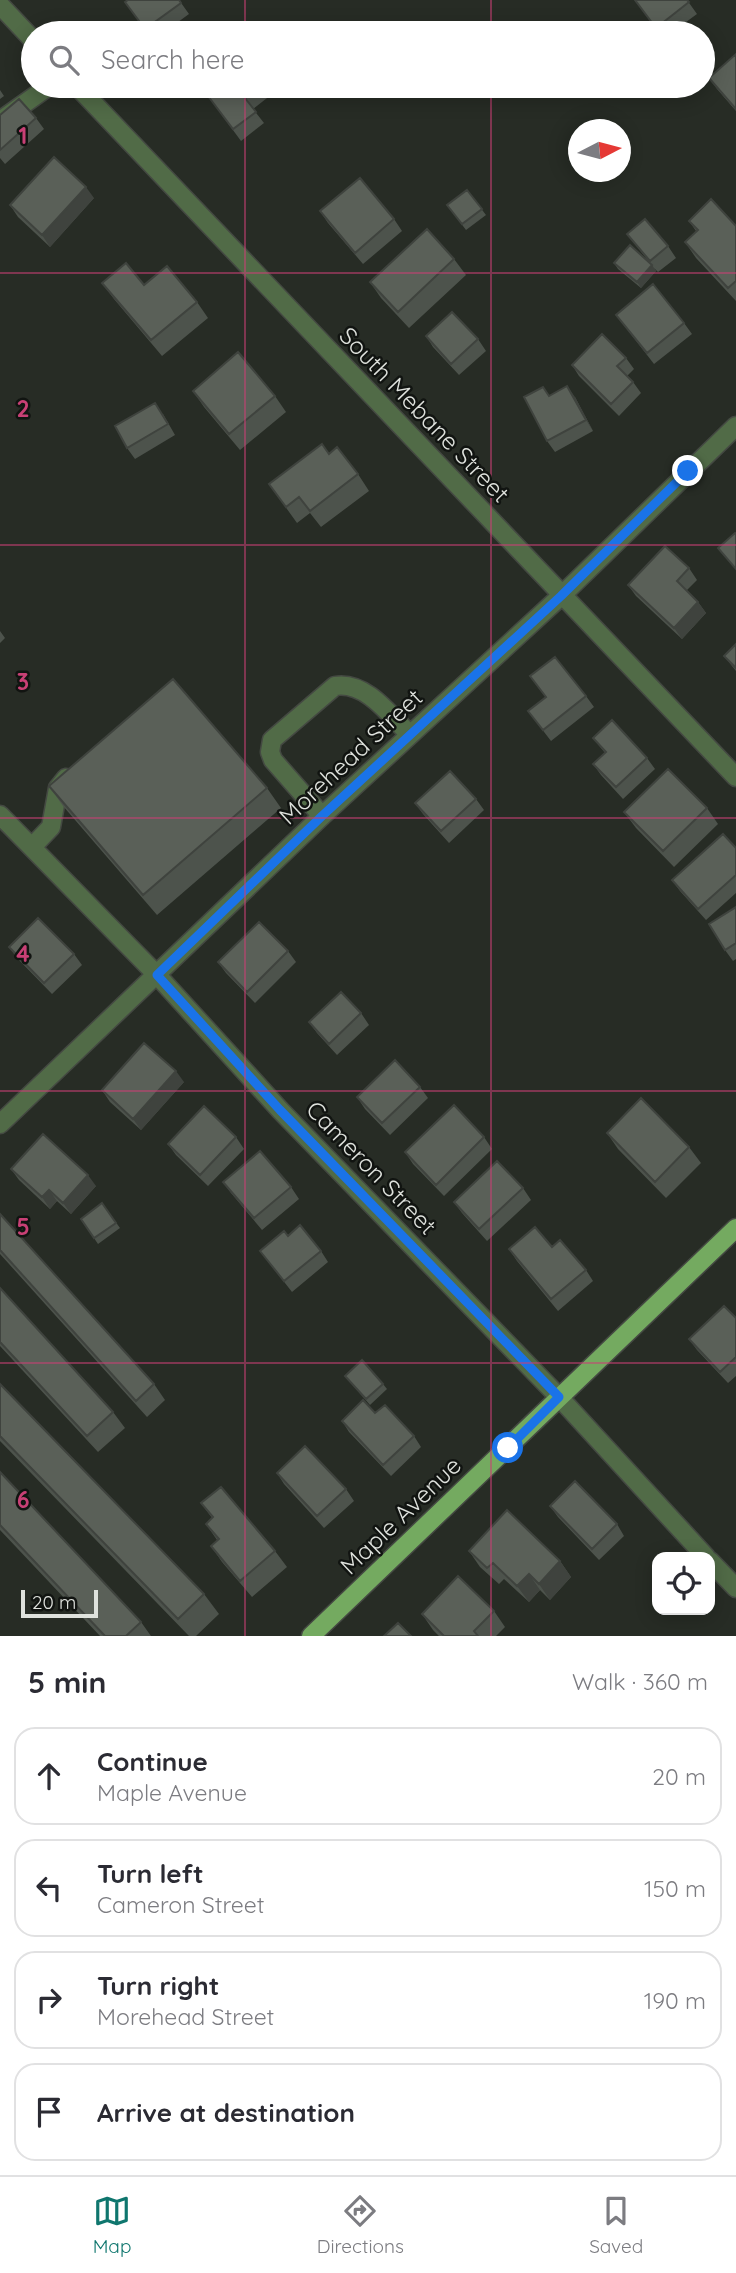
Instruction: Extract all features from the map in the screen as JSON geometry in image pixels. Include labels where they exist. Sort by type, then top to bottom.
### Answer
[{"type":"main road","name":"Maple Avenue","points":[[311,1636],[736,1228]]},
{"type":"street","points":[[0,5],[21,27]]},
{"type":"street","points":[[0,121],[32,98]]},
{"type":"street","name":"South Mebane Street","points":[[88,98],[736,777]]},
{"type":"street","name":"Morehead Street","points":[[0,1124],[322,816],[561,596],[736,426]]},
{"type":"street","points":[[322,816],[273,760],[270,752],[272,740],[335,686],[344,684],[354,687],[377,702],[410,735]]},
{"type":"street","points":[[32,847],[51,827],[58,788],[66,777]]},
{"type":"street","name":"Cameron Street","points":[[0,815],[157,975],[280,1110],[559,1397],[701,1552]]},
{"type":"street","points":[[715,1566],[736,1588]]},
{"type":"building","points":[[179,0],[181,3],[156,21],[139,21],[125,2]]},
{"type":"building","points":[[635,0],[689,2],[665,21],[651,21]]},
{"type":"building","points":[[736,54],[736,109],[715,85],[715,73]]},
{"type":"building","points":[[210,98],[245,98],[256,112],[233,129]]},
{"type":"building","points":[[19,99],[36,118],[0,150],[0,115]]},
{"type":"building","points":[[54,157],[86,187],[42,235],[10,205]]},
{"type":"building","points":[[360,178],[394,219],[355,253],[320,211]]},
{"type":"building","points":[[467,190],[482,209],[462,224],[447,205]]},
{"type":"building","points":[[711,199],[736,226],[736,281],[728,288],[685,242],[698,230],[689,221]]},
{"type":"building","points":[[645,219],[668,246],[650,261],[627,234]]},
{"type":"building","points":[[427,229],[454,259],[398,312],[370,282]]},
{"type":"building","points":[[630,245],[652,265],[637,282],[614,263]]},
{"type":"building","points":[[126,263],[144,285],[167,266],[197,302],[151,340],[102,283]]},
{"type":"building","points":[[653,284],[684,323],[647,353],[616,315]]},
{"type":"building","points":[[452,312],[478,339],[451,364],[426,336]]},
{"type":"building","points":[[602,334],[626,358],[617,366],[633,382],[611,404],[572,365]]},
{"type":"building","points":[[238,352],[275,396],[229,434],[193,391]]},
{"type":"building","points":[[567,386],[586,420],[547,441],[524,397],[543,387],[549,396]]},
{"type":"building","points":[[155,403],[168,424],[127,448],[115,426]]},
{"type":"building","points":[[322,444],[329,454],[337,447],[358,474],[310,511],[299,497],[286,507],[269,484]]},
{"type":"building","points":[[736,534],[736,569],[718,548]]},
{"type":"building","points":[[665,546],[689,568],[677,581],[698,602],[674,628],[628,585]]},
{"type":"building","points":[[736,644],[736,668],[724,656]]},
{"type":"building","points":[[555,657],[586,696],[543,730],[528,711],[546,697],[530,676]]},
{"type":"building","points":[[173,679],[267,788],[143,895],[49,786]]},
{"type":"building","points":[[612,720],[647,758],[616,787],[593,764],[606,752],[593,738]]},
{"type":"building","points":[[668,769],[707,808],[663,851],[624,812]]},
{"type":"building","points":[[450,771],[476,799],[441,831],[415,803]]},
{"type":"building","points":[[723,834],[736,848],[736,875],[698,909],[672,880]]},
{"type":"building","points":[[736,907],[736,943],[725,950],[709,924]]},
{"type":"building","points":[[38,918],[74,954],[44,983],[9,947]]},
{"type":"building","points":[[259,922],[288,951],[247,992],[218,962]]},
{"type":"building","points":[[341,992],[361,1013],[329,1044],[309,1022]]},
{"type":"building","points":[[144,1043],[176,1071],[133,1119],[102,1090]]},
{"type":"building","points":[[395,1060],[420,1087],[382,1123],[357,1097]]},
{"type":"building","points":[[641,1098],[689,1147],[655,1182],[607,1133]]},
{"type":"building","points":[[454,1105],[484,1137],[436,1185],[405,1152]]},
{"type":"building","points":[[204,1106],[236,1137],[200,1175],[168,1144]]},
{"type":"building","points":[[43,1134],[88,1175],[63,1203],[49,1190],[42,1197],[11,1169]]},
{"type":"building","points":[[260,1151],[291,1187],[254,1218],[223,1182]]},
{"type":"building","points":[[497,1161],[523,1188],[479,1229],[454,1202]]},
{"type":"building","points":[[102,1203],[116,1223],[94,1238],[81,1219]]},
{"type":"building","points":[[0,1214],[154,1384],[136,1401],[0,1250]]},
{"type":"building","points":[[300,1225],[321,1251],[284,1281],[260,1251],[284,1231],[288,1236]]},
{"type":"building","points":[[535,1227],[552,1247],[560,1240],[586,1270],[551,1299],[509,1249]]},
{"type":"building","points":[[0,1288],[113,1412],[87,1436],[0,1342]]},
{"type":"building","points":[[724,1306],[736,1318],[736,1357],[720,1372],[689,1339]]},
{"type":"building","points":[[362,1360],[383,1384],[366,1399],[345,1376]]},
{"type":"building","points":[[0,1384],[204,1594],[178,1619],[0,1436]]},
{"type":"building","points":[[363,1400],[375,1413],[385,1405],[414,1436],[383,1465],[342,1421]]},
{"type":"building","points":[[305,1446],[346,1489],[317,1516],[277,1473]]},
{"type":"building","points":[[0,1472],[141,1622],[126,1636],[105,1636],[0,1525]]},
{"type":"building","points":[[575,1481],[617,1524],[592,1549],[550,1506]]},
{"type":"building","points":[[221,1487],[275,1551],[240,1581],[211,1546],[219,1539],[206,1524],[213,1517],[201,1503]]},
{"type":"building","points":[[507,1510],[560,1561],[539,1584],[529,1574],[517,1586],[493,1563],[487,1568],[469,1551]]},
{"type":"building","points":[[458,1576],[494,1611],[474,1631],[478,1636],[444,1636],[422,1614]]},
{"type":"building","points":[[398,1623],[411,1636],[384,1636]]},
{"type":"route","points":[[508,1448],[559,1397],[280,1110],[157,975],[322,816],[561,596],[688,471]]}]
